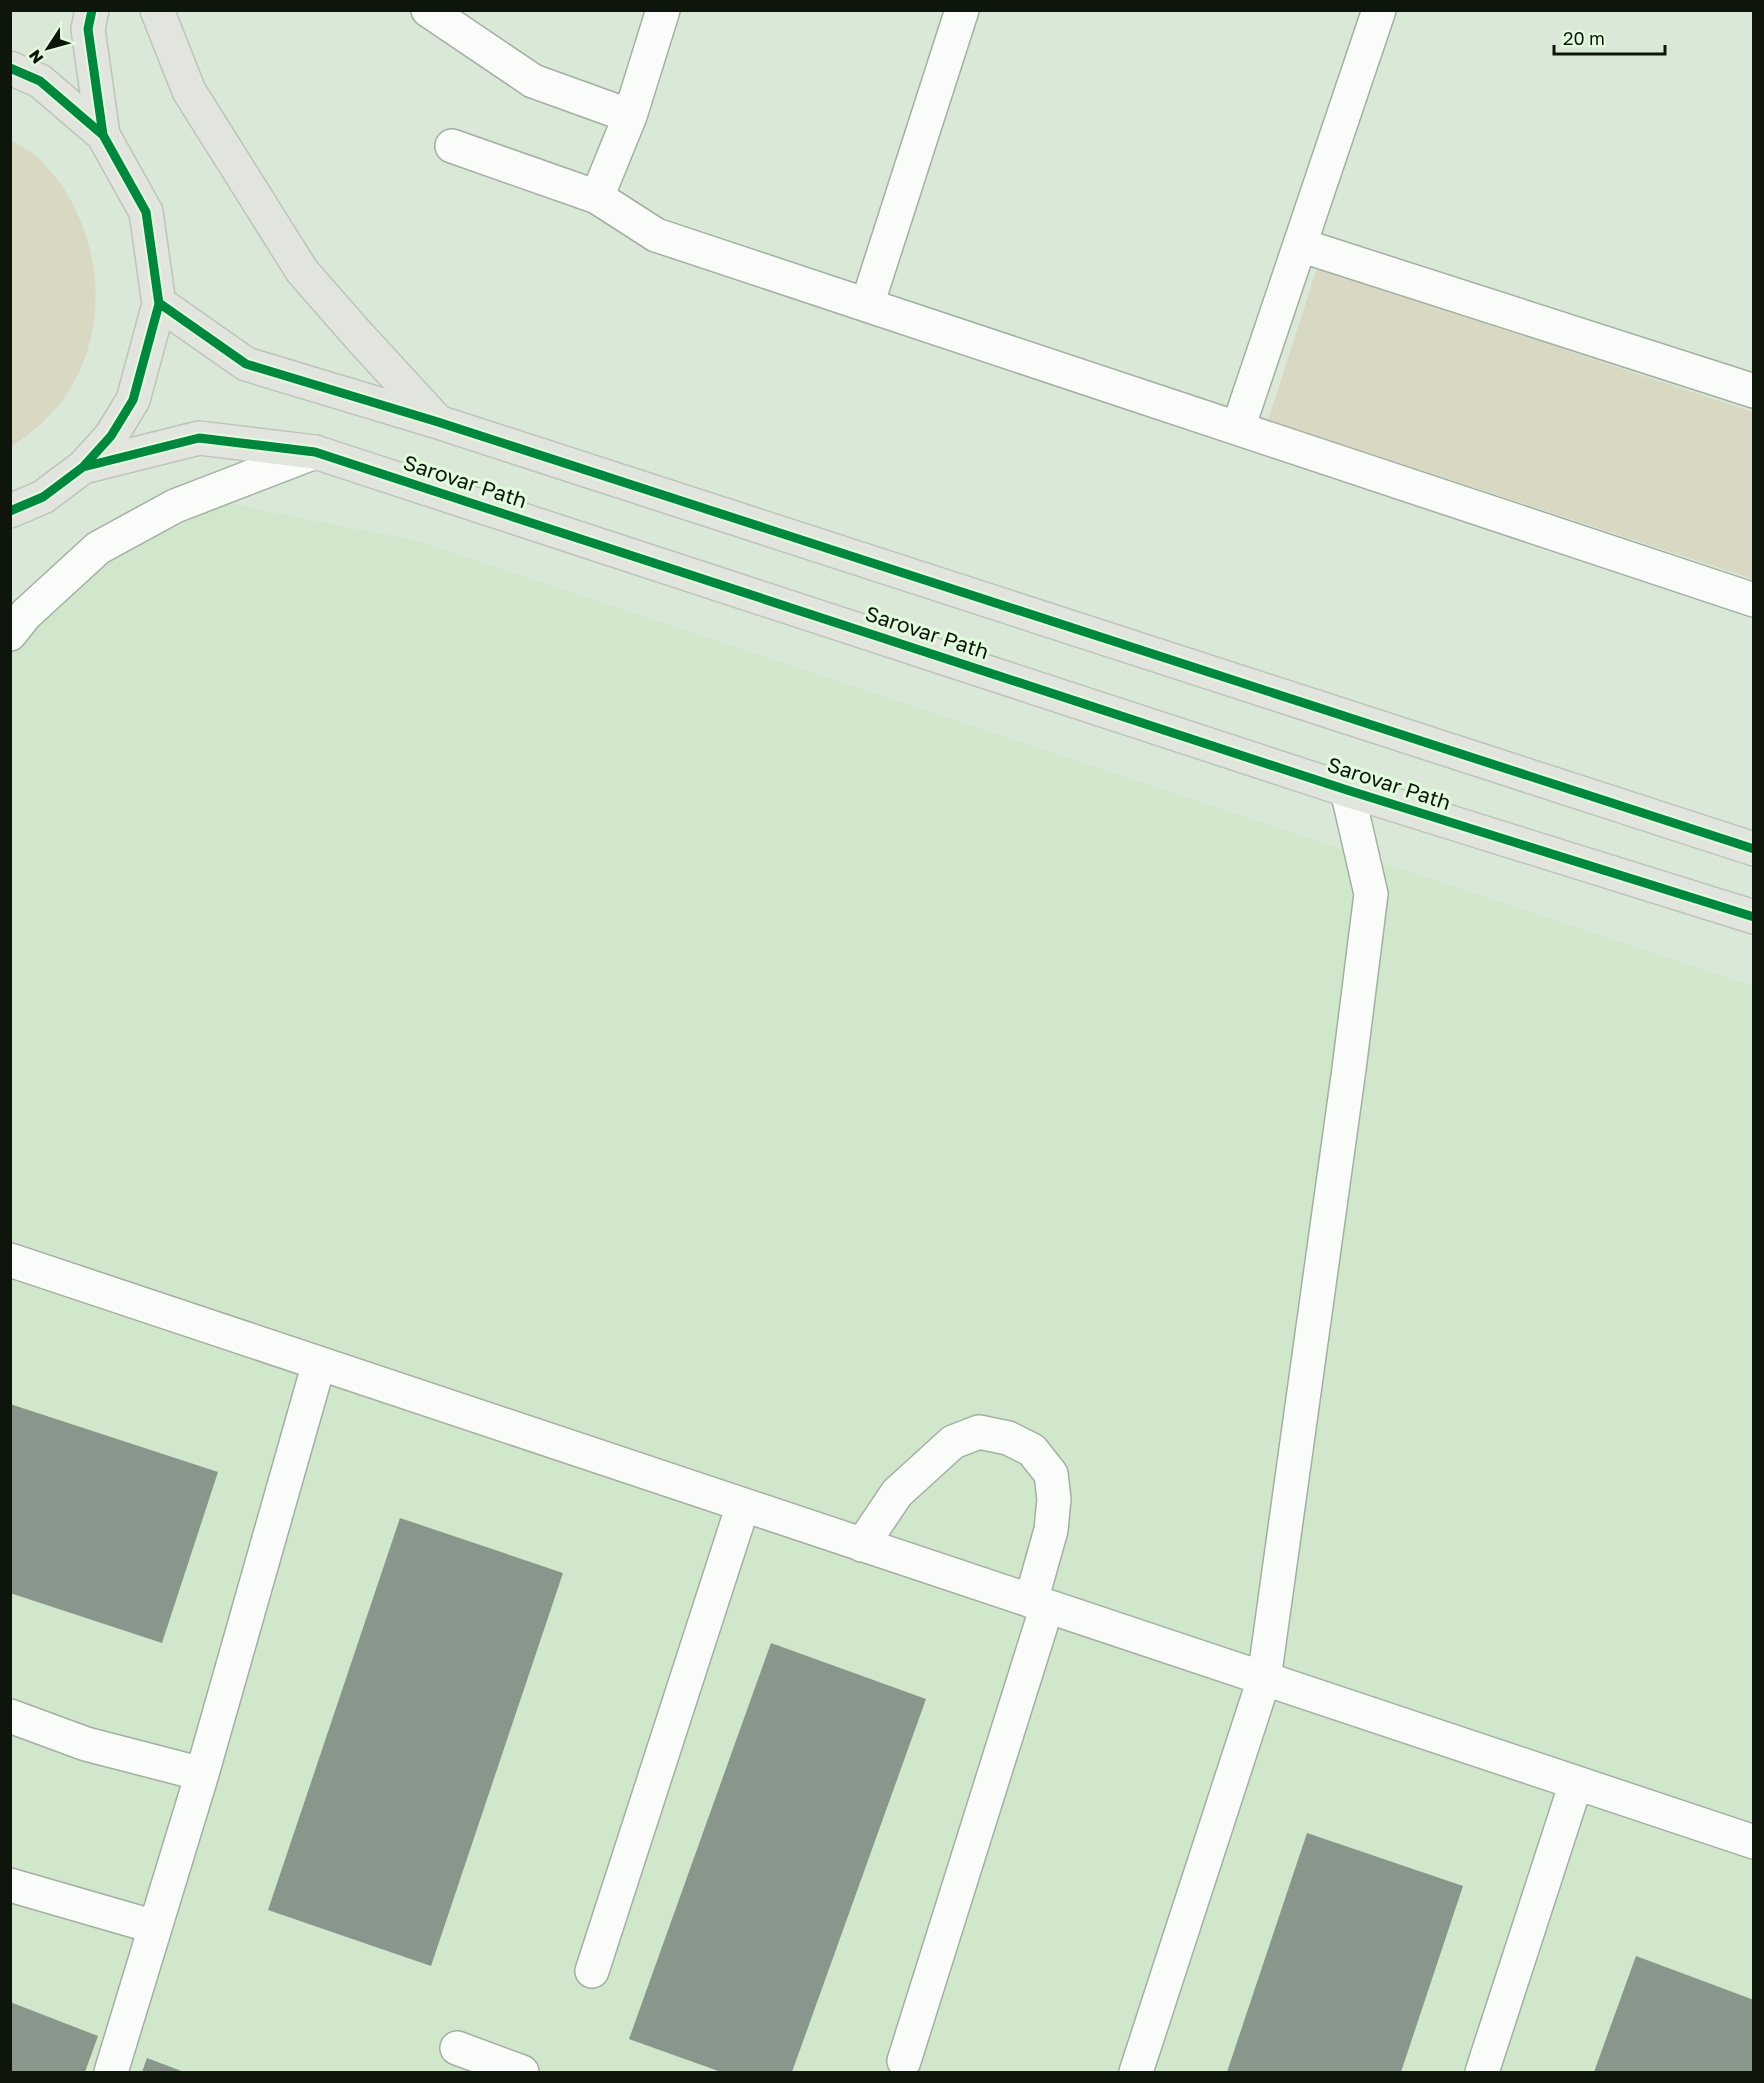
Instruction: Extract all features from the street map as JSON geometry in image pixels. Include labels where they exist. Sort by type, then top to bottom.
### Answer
[{"type":"main road","points":[[92,10],[88,28],[103,135]]},
{"type":"main road","points":[[157,10],[189,91],[302,271],[438,422]]},
{"type":"main road","points":[[10,68],[40,81],[103,135],[146,212],[159,303],[133,400],[111,436],[83,466],[43,497],[10,512]]},
{"type":"main road","points":[[159,303],[246,364],[438,422],[1754,849]]},
{"type":"main road","name":"Sarovar Path","points":[[83,466],[199,438],[315,452],[1347,790],[1754,917]]},
{"type":"street","points":[[428,10],[533,81],[630,116]]},
{"type":"street","points":[[597,197],[630,116],[663,10]]},
{"type":"street","points":[[867,305],[962,10]]},
{"type":"street","points":[[1238,428],[1379,10]]},
{"type":"street","points":[[452,146],[597,197],[656,234],[1754,600]]},
{"type":"street","points":[[1300,245],[1754,391]]},
{"type":"street","points":[[10,634],[27,614],[98,549],[175,506],[315,452]]},
{"type":"street","points":[[1136,2073],[1264,1678],[1348,1081],[1371,894],[1347,790]]},
{"type":"street","points":[[10,1260],[1754,1842]]},
{"type":"street","points":[[111,2073],[202,1774],[319,1363]]},
{"type":"street","points":[[862,1545],[897,1493],[953,1442],[980,1432],[1008,1438],[1032,1450],[1051,1474],[1054,1499],[1039,1604],[904,2061]]},
{"type":"street","points":[[592,1971],[743,1505]]},
{"type":"street","points":[[10,1716],[86,1744],[202,1774]]},
{"type":"street","points":[[1482,2073],[1576,1783]]},
{"type":"street","points":[[10,1886],[155,1927]]},
{"type":"street","points":[[457,2048],[522,2073]]},
{"type":"shaded area","points":[[11,140],[41,161],[62,186],[78,214],[89,245],[95,277],[95,310],[90,342],[79,373],[62,401],[38,426],[11,447]]},
{"type":"shaded area","points":[[1317,268],[1753,412],[1753,579],[1268,420]]},
{"type":"shaded area","points":[[217,501],[417,541],[1753,986],[1753,2072],[11,2072],[10,632],[76,579]]},
{"type":"building","points":[[10,1404],[218,1472],[162,1643],[10,1593]]},
{"type":"building","points":[[400,1518],[563,1573],[431,1966],[268,1910]]},
{"type":"building","points":[[771,1643],[926,1699],[792,2072],[721,2072],[629,2039]]},
{"type":"building","points":[[1307,1833],[1463,1886],[1401,2072],[1227,2072]]},
{"type":"building","points":[[1636,1956],[1754,2000],[1754,2072],[1594,2072]]},
{"type":"building","points":[[10,2002],[98,2036],[85,2072],[10,2072]]},
{"type":"building","points":[[147,2058],[184,2072],[142,2072]]},
{"type":"cycle path","points":[[92,10],[88,29],[103,135]]},
{"type":"cycle path","points":[[10,68],[40,81],[103,135],[146,212],[159,304],[133,400],[111,436],[83,467],[43,497],[10,511]]},
{"type":"cycle path","points":[[159,303],[246,364],[438,422],[1754,849]]},
{"type":"cycle path","points":[[83,467],[199,438],[315,452],[1347,790],[1754,917]]}]
